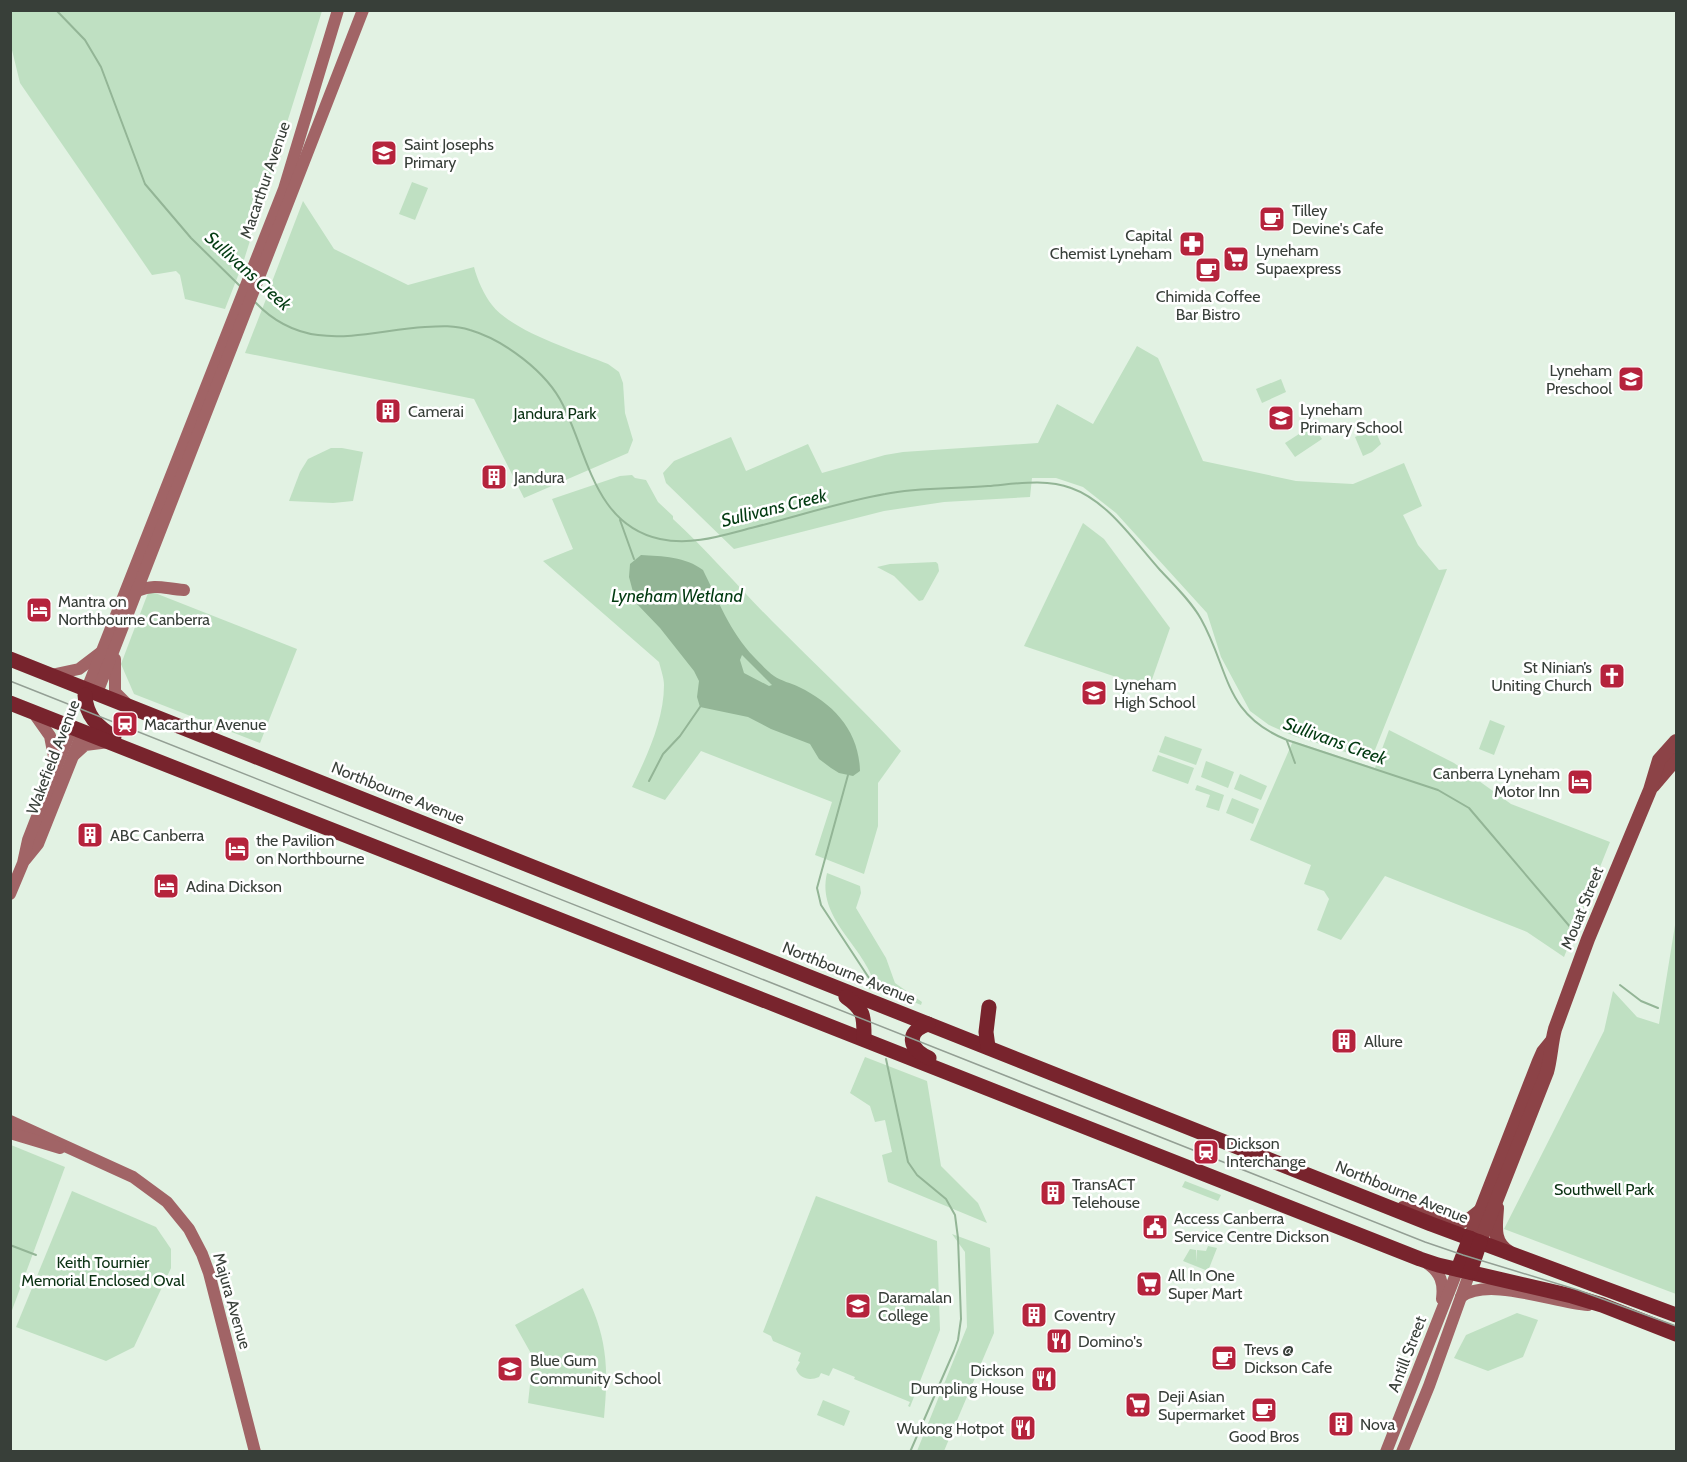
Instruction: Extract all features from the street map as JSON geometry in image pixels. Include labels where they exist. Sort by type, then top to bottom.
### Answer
[{"type":"highway","name":"Northbourne Avenue","points":[[10,659],[90,693],[135,708],[1382,1204],[1677,1315]]},
{"type":"highway","points":[[90,693],[86,706],[89,714],[102,729],[137,752]]},
{"type":"highway","name":"Macarthur Avenue","points":[[77,729],[90,693]]},
{"type":"highway","points":[[10,703],[1420,1259],[1602,1305],[1677,1334]]},
{"type":"highway","name":"Wakefield Avenue","points":[[77,729],[89,714]]},
{"type":"highway","points":[[838,988],[861,1009],[864,1039]]},
{"type":"highway","points":[[987,1047],[988,1007]]},
{"type":"highway","points":[[928,1024],[916,1030],[912,1037],[914,1048],[918,1053],[993,1090]]},
{"type":"highway","name":"Mouat Street","points":[[1464,1271],[1475,1240]]},
{"type":"main road","name":"Macarthur Avenue","points":[[289,191],[338,10]]},
{"type":"main road","name":"Macarthur Avenue","points":[[90,693],[101,652],[363,10]]},
{"type":"main road","name":"Macarthur Avenue","points":[[90,693],[123,629],[245,302]]},
{"type":"main road","points":[[138,591],[156,585],[168,589],[184,590]]},
{"type":"main road","points":[[123,629],[114,663],[115,692],[135,708]]},
{"type":"main road","points":[[51,675],[79,669],[101,652]]},
{"type":"main road","points":[[33,712],[50,736],[56,768]]},
{"type":"main road","name":"Wakefield Avenue","points":[[23,863],[38,844],[73,756],[77,729]]},
{"type":"main road","name":"Wakefield Avenue","points":[[10,894],[56,768],[77,729]]},
{"type":"main road","name":"Mouat Street","points":[[1475,1240],[1499,1191],[1547,1072],[1552,1054],[1552,1041],[1585,945],[1650,790],[1659,760],[1677,741]]},
{"type":"main road","points":[[73,756],[85,745],[110,742]]},
{"type":"main road","name":"Mouat Street","points":[[1650,790],[1677,759]]},
{"type":"main road","name":"Mouat Street","points":[[1475,1240],[1481,1209],[1539,1061],[1552,1041]]},
{"type":"main road","name":"Majura Avenue","points":[[10,1121],[26,1133]]},
{"type":"main road","name":"Majura Avenue","points":[[10,1133],[26,1133],[55,1139],[73,1151],[133,1177],[167,1202],[189,1229],[209,1272],[255,1452]]},
{"type":"main road","points":[[1499,1191],[1496,1233],[1501,1246],[1512,1254]]},
{"type":"main road","points":[[1382,1204],[1427,1213],[1456,1223],[1470,1219],[1481,1209]]},
{"type":"main road","points":[[1420,1259],[1435,1270],[1442,1280],[1444,1286],[1441,1312]]},
{"type":"main road","name":"Antill Street","points":[[1402,1452],[1461,1297],[1464,1271]]},
{"type":"main road","name":"Antill Street","points":[[1386,1452],[1441,1312],[1464,1271]]},
{"type":"main road","points":[[1461,1297],[1474,1289],[1494,1289],[1569,1304],[1602,1305]]},
{"type":"main road","points":[[1404,1408],[1429,1386]]},
{"type":"green space","points":[[10,11],[322,11],[243,263],[225,309],[185,299],[180,275],[176,271],[152,275],[20,83],[11,46]]},
{"type":"green space","points":[[412,182],[428,188],[415,220],[399,214]]},
{"type":"green space","name":"Jandura Park","points":[[303,201],[334,249],[408,285],[474,267],[486,297],[502,315],[514,324],[563,347],[608,364],[619,372],[623,383],[625,413],[633,440],[628,453],[524,498],[474,399],[245,353]]},
{"type":"green space","points":[[1137,346],[1158,358],[1203,461],[1296,481],[1353,484],[1404,463],[1422,506],[1403,515],[1418,545],[1439,570],[1447,569],[1371,760],[1294,736],[1269,725],[1250,711],[1221,657],[1207,613],[1116,513],[1083,487],[1056,478],[1032,478],[1030,497],[944,502],[884,511],[734,549],[666,483],[663,473],[674,461],[731,437],[746,471],[808,444],[822,473],[903,452],[1038,443],[1057,404],[1093,424]]},
{"type":"green space","points":[[1281,379],[1286,392],[1262,403],[1256,389]]},
{"type":"green space","points":[[1313,425],[1322,439],[1295,457],[1285,443]]},
{"type":"green space","points":[[1367,432],[1376,432],[1381,444],[1363,456],[1355,437]]},
{"type":"green space","points":[[331,448],[363,452],[353,501],[333,503],[289,501],[300,472],[308,459]]},
{"type":"green space","points":[[632,475],[635,478],[646,480],[658,502],[673,516],[673,519],[901,751],[878,783],[878,826],[864,874],[815,855],[832,802],[701,751],[665,800],[632,787],[649,750],[661,711],[664,685],[659,662],[543,561],[573,549],[552,499],[620,476]]},
{"type":"green space","points":[[1083,523],[1104,539],[1170,628],[1149,688],[1024,646]]},
{"type":"green space","points":[[936,562],[939,571],[923,600],[919,601],[894,576],[877,567],[890,564]]},
{"type":"green space","points":[[148,593],[155,593],[297,649],[260,743],[134,694],[121,664]]},
{"type":"green space","points":[[1490,720],[1505,726],[1494,755],[1479,749]]},
{"type":"green space","points":[[1389,730],[1454,763],[1511,804],[1610,842],[1564,957],[1527,932],[1385,876],[1341,940],[1317,930],[1329,899],[1324,891],[1304,884],[1311,865],[1250,840],[1293,741],[1375,768]]},
{"type":"green space","points":[[1165,736],[1202,749],[1196,765],[1159,752]]},
{"type":"green space","points":[[1158,755],[1194,768],[1188,784],[1152,771]]},
{"type":"green space","points":[[1206,761],[1234,772],[1228,788],[1201,777]]},
{"type":"green space","points":[[1240,774],[1267,786],[1261,800],[1234,789]]},
{"type":"green space","points":[[1197,785],[1224,795],[1219,811],[1206,807],[1210,795],[1195,790]]},
{"type":"green space","points":[[1232,798],[1259,809],[1253,824],[1226,813]]},
{"type":"green space","points":[[827,873],[860,886],[861,893],[856,908],[886,958],[895,983],[922,1002],[921,1005],[875,986],[862,958],[843,932],[828,904],[825,889]]},
{"type":"green space","name":"Southwell Park","points":[[1676,919],[1676,1294],[1504,1229],[1604,1031],[1613,991],[1637,1017],[1659,1024]]},
{"type":"green space","points":[[865,1057],[927,1081],[941,1166],[978,1203],[987,1223],[888,1182],[882,1155],[892,1152],[885,1120],[875,1122],[870,1106],[850,1093]]},
{"type":"green space","points":[[11,1145],[65,1167],[11,1313]]},
{"type":"green space","points":[[1185,1181],[1221,1195],[1218,1201],[1182,1187]]},
{"type":"green space","name":"Keith Tournier Memorial Enclosed Oval","points":[[72,1191],[156,1227],[171,1249],[171,1268],[134,1347],[106,1361],[16,1327]]},
{"type":"green space","name":"Daramalan College","points":[[816,1196],[937,1241],[940,1330],[910,1407],[908,1406],[910,1402],[833,1368],[829,1376],[821,1373],[816,1378],[803,1377],[796,1369],[801,1353],[773,1341],[771,1336],[763,1332]]},
{"type":"green space","points":[[952,1234],[990,1248],[994,1333],[944,1451],[917,1451],[967,1327],[965,1252]]},
{"type":"green space","points":[[1208,1246],[1217,1248],[1208,1271],[1183,1261],[1190,1249],[1196,1250],[1196,1262],[1197,1250],[1206,1251]]},
{"type":"green space","points":[[583,1288],[602,1336],[606,1366],[604,1418],[528,1403],[533,1357],[515,1325]]},
{"type":"green space","points":[[1517,1313],[1538,1320],[1523,1357],[1488,1371],[1454,1358],[1466,1335]]},
{"type":"green space","points":[[823,1400],[850,1411],[844,1426],[817,1415]]},
{"type":"water","name":"Lyneham Wetland","points":[[641,555],[657,556],[689,562],[703,570],[731,626],[754,657],[774,676],[812,694],[842,720],[855,743],[860,771],[853,776],[839,773],[819,759],[810,744],[771,729],[748,717],[700,707],[697,697],[699,681],[694,671],[660,628],[636,603],[629,577],[630,564]],"holes":[[[742,655],[772,685],[769,686],[744,673],[740,660]]]},
{"type":"waterway","name":"Sullivans Creek","points":[[56,10],[85,40],[101,67],[145,184],[191,238],[241,287]]},
{"type":"waterway","name":"Sullivans Creek","points":[[255,302],[274,319],[294,329],[315,335],[358,335],[448,326],[470,330],[497,341],[536,369],[556,393],[572,425],[596,486],[607,504],[621,519],[638,531],[660,539],[672,541],[708,539],[852,501],[911,490],[1041,482],[1061,485],[1084,494],[1097,502],[1120,523],[1192,606],[1210,638],[1231,689],[1239,704],[1251,717],[1266,729],[1287,740],[1438,790],[1469,808],[1577,935]]},
{"type":"waterway","points":[[620,520],[634,559]]},
{"type":"waterway","points":[[649,781],[663,754],[680,736],[700,707]]},
{"type":"waterway","points":[[1287,741],[1295,763]]},
{"type":"waterway","points":[[848,775],[817,888],[821,905],[869,978],[870,988]]},
{"type":"waterway","name":"Sullivans Creek","points":[[1620,985],[1641,1001],[1658,1008]]},
{"type":"waterway","points":[[886,1059],[908,1162],[917,1175],[946,1199],[955,1215],[958,1238],[961,1319],[958,1340],[910,1452]]},
{"type":"waterway","points":[[10,1245],[36,1255]]},
{"type":"tram line","points":[[10,681],[1425,1242],[1578,1290],[1676,1326]]},
{"type":"place","name":"Saint Josephs Primary","points":[[384,153]]},
{"type":"place","name":"Tilley Devine's Cafe","points":[[1272,219]]},
{"type":"place","name":"Capital Chemist Lyneham","points":[[1192,244]]},
{"type":"place","name":"Lyneham Supaexpress","points":[[1236,259]]},
{"type":"place","name":"Chimida Coffee Bar Bistro","points":[[1208,270]]},
{"type":"place","name":"Lyneham Preschool","points":[[1631,379]]},
{"type":"place","name":"Camerai","points":[[388,411]]},
{"type":"place","name":"Lyneham Primary School","points":[[1281,418]]},
{"type":"place","name":"Jandura","points":[[494,477]]},
{"type":"place","name":"Mantra on Northbourne Canberra","points":[[39,610]]},
{"type":"place","name":"St Ninian’s Uniting Church","points":[[1612,676]]},
{"type":"place","name":"Lyneham High School","points":[[1094,693]]},
{"type":"place","name":"Macarthur Avenue","points":[[125,724]]},
{"type":"place","name":"Canberra Lyneham Motor Inn","points":[[1580,782]]},
{"type":"place","name":"ABC Canberra","points":[[90,835]]},
{"type":"place","name":"the Pavilion on Northbourne","points":[[237,849]]},
{"type":"place","name":"Adina Dickson","points":[[166,886]]},
{"type":"place","name":"Allure","points":[[1344,1041]]},
{"type":"place","name":"Dickson Interchange","points":[[1206,1152]]},
{"type":"place","name":"TransACT Telehouse","points":[[1053,1193]]},
{"type":"place","name":"Access Canberra Service Centre Dickson","points":[[1155,1227]]},
{"type":"place","name":"All In One Super Mart","points":[[1149,1284]]},
{"type":"place","name":"Daramalan College","points":[[858,1306]]},
{"type":"place","name":"Coventry","points":[[1034,1315]]},
{"type":"place","name":"Domino's","points":[[1059,1341]]},
{"type":"place","name":"Trevs @ Dickson Cafe","points":[[1224,1358]]},
{"type":"place","name":"Blue Gum Community School","points":[[510,1369]]},
{"type":"place","name":"Dickson Dumpling House","points":[[1044,1379]]},
{"type":"place","name":"Deji Asian Supermarket","points":[[1138,1405]]},
{"type":"place","name":"Good Bros","points":[[1264,1410]]},
{"type":"place","name":"Nova","points":[[1341,1424]]},
{"type":"place","name":"Wukong Hotpot","points":[[1023,1428]]}]
